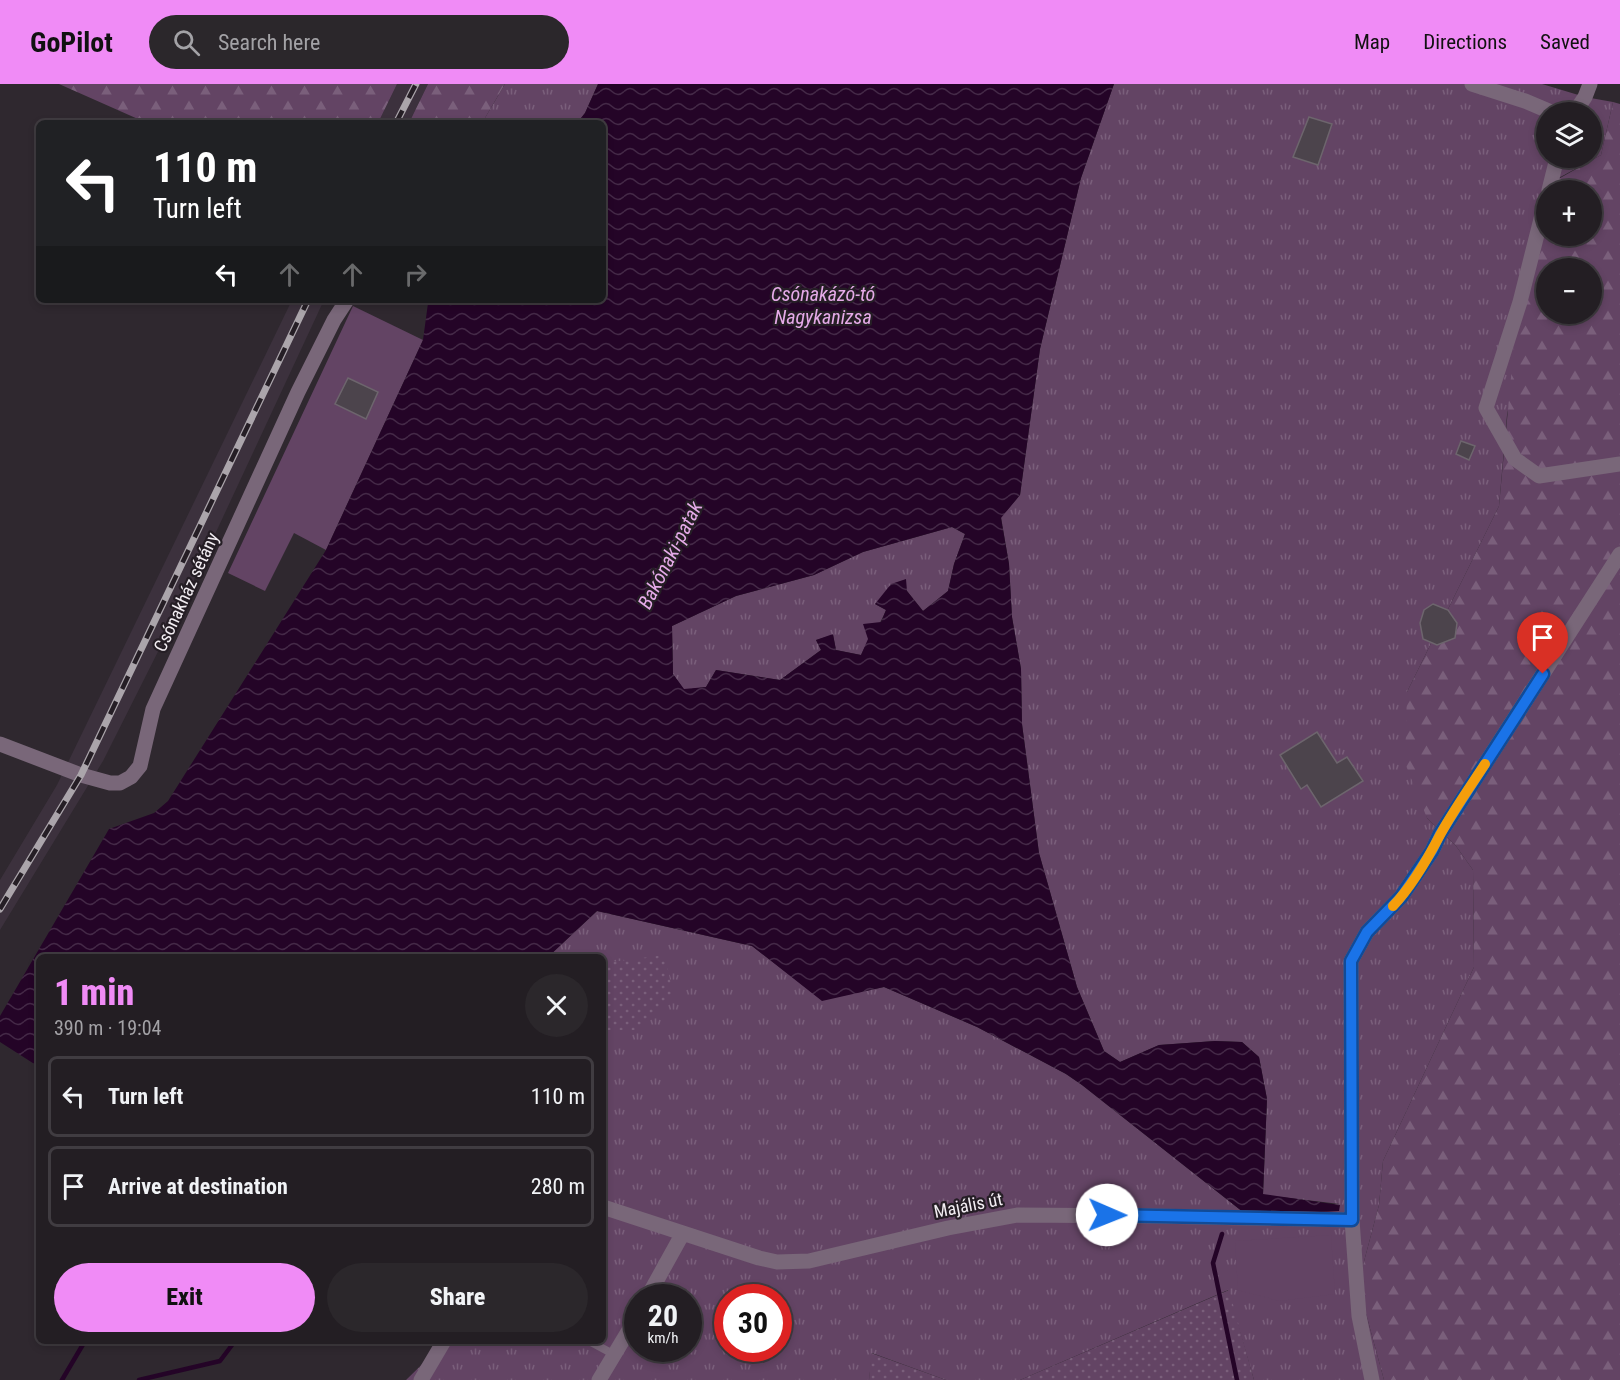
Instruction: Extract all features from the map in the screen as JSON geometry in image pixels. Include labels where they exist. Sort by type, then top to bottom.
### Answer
[{"type":"street","points":[[1472,84],[1536,106]]},
{"type":"street","points":[[1582,102],[1590,84]]},
{"type":"street","points":[[1536,239],[1520,302],[1486,408],[1515,459],[1539,476],[1620,464]]},
{"type":"street","name":"Csónakház sétány","points":[[0,744],[81,775],[110,783],[120,783],[132,777],[140,766],[153,709],[298,392],[334,320],[345,303]]},
{"type":"street","points":[[1372,1380],[1359,1316],[1352,1220],[1351,961],[1367,932],[1401,897],[1432,851],[1440,834],[1620,554]]},
{"type":"street","name":"Majális út","points":[[606,1208],[759,1258],[793,1262],[809,1261],[948,1228],[1017,1215],[1152,1215],[1352,1220]]},
{"type":"street","points":[[655,1284],[683,1233]]},
{"type":"street","points":[[599,1380],[624,1339]]},
{"type":"street","points":[[422,1380],[442,1344]]},
{"type":"lane","points":[[595,1344],[615,1355]]},
{"type":"shaded area","points":[[397,84],[428,84],[410,120],[379,120]]},
{"type":"shaded area","points":[[291,303],[323,303],[190,588],[103,761],[0,930],[0,880],[57,785]]},
{"type":"green space","points":[[59,84],[397,84],[379,120],[140,120]]},
{"type":"green space","points":[[428,84],[505,84],[484,120],[410,120]]},
{"type":"green space","points":[[505,84],[598,84],[579,120],[484,120]]},
{"type":"green space","points":[[1114,84],[1542,84],[1585,97],[1613,102],[1602,151],[1602,102],[1536,102],[1536,168],[1577,168],[1555,180],[1536,180],[1536,246],[1540,246],[1536,258],[1507,415],[1499,506],[1407,692],[1427,818],[1456,846],[1473,870],[1474,967],[1383,1161],[1379,1205],[1358,1284],[1384,1380],[1254,1380],[1228,1290],[1020,1380],[946,1380],[872,1353],[869,1380],[406,1380],[443,1344],[606,1344],[606,954],[551,954],[597,911],[752,946],[822,1000],[884,987],[977,1027],[1066,1074],[1082,1085],[1248,1216],[1340,1204],[1263,1195],[1267,1099],[1259,1057],[1242,1042],[1215,1041],[1159,1045],[1120,1062],[1104,1051],[1077,987],[1039,853],[1022,724],[1021,669],[1012,617],[1009,564],[1001,517],[1020,495],[1040,349],[1081,178]]},
{"type":"green space","points":[[1613,102],[1620,104],[1620,1380],[1384,1380],[1358,1284],[1379,1205],[1383,1161],[1474,967],[1473,870],[1456,846],[1427,818],[1405,763],[1407,692],[1499,506],[1515,334],[1537,246],[1602,246],[1602,180],[1557,180],[1578,168],[1602,168],[1602,151]]},
{"type":"green space","points":[[353,306],[423,340],[326,550],[294,533],[265,591],[228,573]]},
{"type":"green space","points":[[952,527],[965,534],[954,564],[948,591],[923,611],[907,591],[875,604],[886,610],[861,655],[836,650],[833,635],[816,640],[821,650],[780,680],[716,670],[706,687],[684,690],[673,674],[672,626],[736,596],[814,575],[863,552]]},
{"type":"green space","points":[[665,955],[673,994],[638,1030],[606,1030],[606,963]]},
{"type":"green space","points":[[1331,1235],[1335,1294],[1279,1301],[1238,1290],[1235,1241]]},
{"type":"green space","points":[[1229,1290],[1254,1380],[1020,1380]]},
{"type":"green space","points":[[871,1353],[946,1380],[869,1380]]},
{"type":"water","name":"Csónakázó-tó Nagykanizsa","points":[[598,84],[1114,84],[1081,178],[1040,349],[1020,495],[1001,518],[1009,564],[1012,617],[1021,669],[1022,724],[1039,853],[1077,987],[1104,1051],[1120,1062],[1159,1045],[1215,1041],[1242,1042],[1259,1057],[1267,1099],[1263,1194],[1340,1205],[1339,1211],[1248,1216],[1082,1085],[1066,1074],[977,1027],[884,987],[822,1001],[752,946],[597,911],[551,954],[36,954],[109,829],[154,813],[168,801],[326,550],[423,340],[428,303],[606,303],[606,120],[579,120]],"holes":[[[952,527],[965,534],[954,564],[948,591],[923,611],[907,591],[906,579],[891,584],[875,604],[886,610],[881,622],[863,624],[868,639],[861,655],[836,650],[833,634],[816,640],[821,650],[780,680],[716,670],[706,687],[684,689],[673,674],[672,626],[736,596],[814,575],[863,552]]]},
{"type":"water","name":"Csónakázó-tó Nagykanizsa","points":[[36,954],[36,1065],[0,1042],[0,1016]]},
{"type":"building","points":[[1309,117],[1332,124],[1318,165],[1293,157]]},
{"type":"building","points":[[348,378],[378,392],[366,419],[335,404]]},
{"type":"building","points":[[1461,441],[1475,446],[1469,460],[1456,454]]},
{"type":"building","points":[[1433,604],[1448,610],[1457,623],[1455,638],[1437,645],[1423,639],[1420,623],[1424,610]]},
{"type":"building","points":[[1317,732],[1337,763],[1347,757],[1363,781],[1321,807],[1307,785],[1301,789],[1280,755]]},
{"type":"waterway","points":[[1222,1234],[1213,1263],[1237,1380]]},
{"type":"waterway","name":"Bakónaki-patak","points":[[62,1380],[83,1344]]},
{"type":"waterway","points":[[139,1380],[220,1361],[233,1344]]},
{"type":"railway","points":[[398,120],[416,84]]},
{"type":"railway","points":[[0,909],[81,775],[307,303]]},
{"type":"slow traffic","points":[[1393,906],[1432,851],[1440,834],[1485,764]]},
{"type":"route","points":[[1107,1215],[1352,1220],[1351,961],[1367,932],[1401,897],[1432,851],[1440,834],[1543,674]]}]
